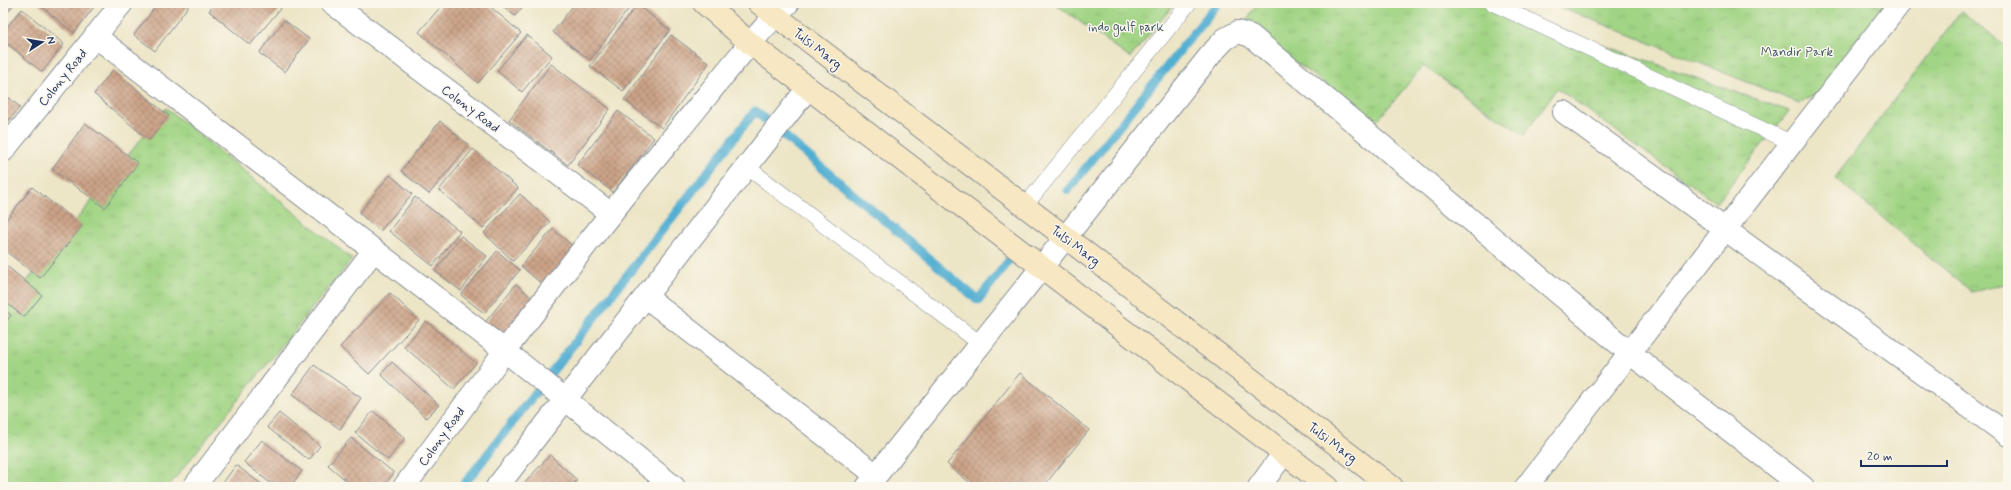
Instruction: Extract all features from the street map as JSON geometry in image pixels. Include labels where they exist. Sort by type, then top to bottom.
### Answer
[{"type":"street","name":"Colony Road","points":[[3,151],[122,3]]},
{"type":"street","name":"Colony Road","points":[[332,3],[610,213]]},
{"type":"street","points":[[704,3],[751,44],[1328,487]]},
{"type":"street","points":[[1526,487],[1900,3]]},
{"type":"street","name":"Colony Road","points":[[404,487],[508,353],[610,213],[751,44],[774,7]]},
{"type":"street","name":"Tulsi Marg","points":[[774,7],[1024,207],[1066,237],[1392,487]]},
{"type":"street","points":[[646,297],[872,481],[1212,53],[1225,39],[1238,32],[1251,36],[1630,353],[1803,487]]},
{"type":"street","points":[[95,36],[508,353],[674,487]]},
{"type":"street","points":[[497,487],[561,397],[646,297],[808,88]]},
{"type":"street","points":[[1564,112],[2008,435]]},
{"type":"street","points":[[194,487],[374,250]]},
{"type":"street","points":[[1259,487],[1284,453]]},
{"type":"lane","points":[[1024,207],[1189,3]]},
{"type":"lane","points":[[1492,3],[1792,143]]},
{"type":"lane","points":[[747,167],[981,344]]},
{"type":"green space","name":"indo gulf park","points":[[1054,3],[1175,3],[1130,58]]},
{"type":"green space","points":[[1258,3],[1485,3],[1789,111],[1716,203],[1557,88],[1524,135],[1423,66],[1377,121],[1243,25]]},
{"type":"green space","name":"Mandir Park","points":[[1551,3],[1898,3],[1834,85],[1799,103]]},
{"type":"green space","points":[[1961,11],[2008,48],[2008,283],[1972,292],[1835,178]]},
{"type":"green space","points":[[166,108],[352,259],[168,487],[3,487],[3,311]]},
{"type":"building","points":[[3,3],[15,3],[7,13],[3,10]]},
{"type":"building","points":[[37,3],[88,3],[94,7],[74,33]]},
{"type":"building","points":[[158,3],[187,3],[189,5],[155,51],[134,35]]},
{"type":"building","points":[[215,3],[285,3],[250,45],[209,11]]},
{"type":"building","points":[[444,3],[486,3],[521,33],[478,83],[419,32]]},
{"type":"building","points":[[500,3],[526,3],[515,16]]},
{"type":"building","points":[[575,3],[633,3],[590,60],[553,32]]},
{"type":"building","points":[[637,5],[670,30],[623,91],[590,66]]},
{"type":"building","points":[[22,9],[64,44],[42,72],[3,40],[3,32]]},
{"type":"building","points":[[284,20],[309,39],[285,72],[259,53]]},
{"type":"building","points":[[527,35],[552,56],[522,92],[497,71]]},
{"type":"building","points":[[671,35],[709,63],[662,128],[624,100]]},
{"type":"building","points":[[551,64],[610,109],[568,165],[509,120]]},
{"type":"building","points":[[113,70],[169,116],[149,140],[94,94]]},
{"type":"building","points":[[3,93],[20,107],[3,128]]},
{"type":"building","points":[[618,111],[654,138],[613,192],[577,165]]},
{"type":"building","points":[[440,121],[469,145],[429,194],[401,171]]},
{"type":"building","points":[[85,123],[138,163],[105,208],[52,169]]},
{"type":"building","points":[[473,149],[518,188],[483,228],[439,190]]},
{"type":"building","points":[[390,175],[412,194],[380,231],[359,213]]},
{"type":"building","points":[[32,187],[82,226],[40,278],[3,249],[3,224]]},
{"type":"building","points":[[520,194],[550,222],[513,261],[484,233]]},
{"type":"building","points":[[415,197],[460,231],[433,266],[389,231]]},
{"type":"building","points":[[553,229],[575,248],[543,285],[521,266]]},
{"type":"building","points":[[461,236],[487,256],[461,291],[435,271]]},
{"type":"building","points":[[497,251],[520,270],[484,313],[461,295]]},
{"type":"building","points":[[3,263],[42,295],[24,317],[3,300]]},
{"type":"building","points":[[516,284],[536,301],[503,342],[483,325]]},
{"type":"building","points":[[390,293],[419,320],[369,374],[340,347]]},
{"type":"building","points":[[3,309],[11,315],[3,326]]},
{"type":"building","points":[[426,321],[476,363],[454,389],[404,347]]},
{"type":"building","points":[[392,362],[439,405],[426,418],[381,374]]},
{"type":"building","points":[[314,365],[361,398],[340,429],[292,395]]},
{"type":"building","points":[[1020,373],[1089,430],[1043,487],[975,487],[947,464]]},
{"type":"building","points":[[373,411],[405,438],[388,460],[355,433]]},
{"type":"building","points":[[279,413],[320,446],[309,460],[267,427]]},
{"type":"building","points":[[351,438],[394,473],[383,487],[354,487],[328,465]]},
{"type":"building","points":[[262,440],[302,471],[290,487],[275,487],[244,462]]},
{"type":"building","points":[[550,455],[577,480],[571,487],[521,487]]},
{"type":"building","points":[[236,465],[265,487],[228,487],[223,483]]},
{"type":"waterway","points":[[1068,190],[1218,3]]},
{"type":"waterway","points":[[462,487],[755,111],[978,300],[1011,258]]}]
